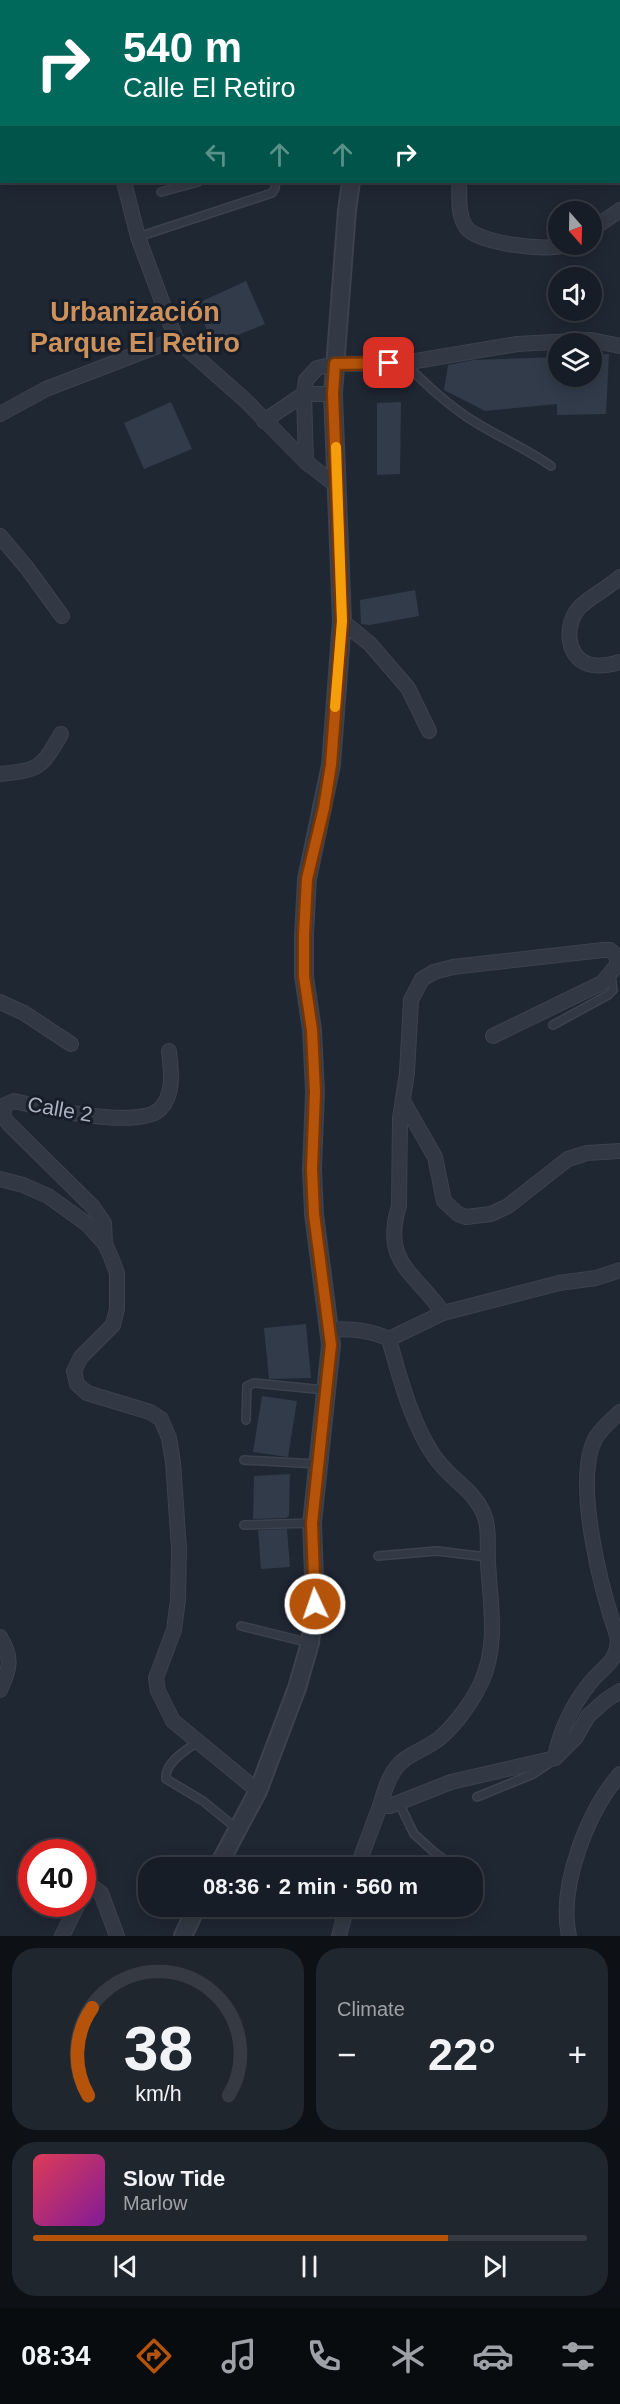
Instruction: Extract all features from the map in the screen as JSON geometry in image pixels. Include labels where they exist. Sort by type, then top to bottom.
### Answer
[{"type":"street","points":[[0,15],[0,49]]},
{"type":"street","points":[[124,183],[138,237],[176,339],[245,400],[306,462],[337,486]]},
{"type":"street","points":[[223,1857],[258,1791],[297,1688],[310,1643],[315,1604],[312,1523],[327,1390],[330,1329],[314,1214],[312,1169],[315,1092],[312,1030],[304,976],[304,935],[307,879],[324,808],[331,765],[342,621],[333,394],[351,183]]},
{"type":"street","points":[[459,183],[460,215],[465,226],[474,235],[532,247],[548,248]]},
{"type":"street","points":[[602,222],[620,210]]},
{"type":"street","points":[[0,414],[46,389],[176,339]]},
{"type":"street","points":[[306,462],[304,394],[306,380],[317,368],[335,364],[404,363],[517,344],[591,340],[620,346]]},
{"type":"street","points":[[264,421],[304,394],[333,394]]},
{"type":"street","points":[[0,536],[62,616]]},
{"type":"street","points":[[620,577],[579,607],[571,621],[568,634],[575,654],[587,664],[608,665],[620,662]]},
{"type":"street","points":[[342,621],[370,644],[408,688],[429,731]]},
{"type":"street","points":[[3,774],[26,772],[35,768],[46,759],[61,734]]},
{"type":"street","points":[[443,1313],[432,1297],[407,1273],[394,1240],[395,1218],[399,1206],[400,1119],[410,1033],[411,1000],[422,979],[434,972],[465,966],[603,950],[610,950],[618,956],[617,965],[602,983],[493,1036]]},
{"type":"street","points":[[0,1002],[24,1013],[71,1044]]},
{"type":"street","name":"Calle 2","points":[[105,1244],[104,1223],[93,1207],[9,1124],[3,1116],[5,1105],[14,1101],[86,1116],[147,1116],[159,1110],[168,1095],[171,1078],[170,1051]]},
{"type":"street","points":[[403,1101],[435,1157],[444,1201],[458,1214],[466,1217],[491,1214],[508,1206],[568,1159],[587,1153],[620,1151]]},
{"type":"street","points":[[0,1179],[48,1196],[87,1224],[105,1244],[117,1273],[117,1309],[113,1325],[81,1357],[74,1371],[77,1384],[87,1393],[150,1412],[161,1419],[169,1437],[179,1549],[178,1600],[174,1630],[156,1678],[158,1691],[174,1721],[258,1791]]},
{"type":"street","points":[[389,1339],[443,1313],[559,1283],[596,1278],[620,1270]]},
{"type":"street","points":[[330,1329],[362,1330],[389,1339],[405,1394],[427,1445],[438,1462],[472,1493],[484,1515],[488,1537],[487,1557],[493,1623],[488,1665],[481,1684],[441,1738],[403,1760],[390,1776],[361,1857]]},
{"type":"street","points":[[555,1758],[557,1745],[574,1706],[590,1682],[618,1652],[618,1638],[596,1554],[587,1496],[588,1466],[594,1440],[620,1412]]},
{"type":"street","points":[[0,1637],[7,1649],[10,1661],[0,1690]]},
{"type":"street","points":[[380,1806],[399,1803],[451,1782],[555,1758],[576,1737],[588,1716],[620,1691]]},
{"type":"street","points":[[569,1936],[569,1886],[574,1861],[599,1801],[620,1774]]},
{"type":"street","points":[[96,1889],[101,1893],[117,1936]]},
{"type":"street","points":[[62,1936],[72,1917]]},
{"type":"street","points":[[183,1936],[192,1917]]},
{"type":"street","points":[[339,1936],[344,1917]]},
{"type":"lane","points":[[161,192],[194,183]]},
{"type":"lane","points":[[138,237],[272,193],[276,188],[276,183]]},
{"type":"lane","points":[[404,363],[434,393],[468,418],[531,452],[551,466]]},
{"type":"lane","points":[[553,1025],[608,995],[613,990],[611,974]]},
{"type":"lane","points":[[246,1420],[246,1389],[254,1383],[327,1390]]},
{"type":"lane","points":[[244,1460],[320,1464]]},
{"type":"lane","points":[[244,1525],[312,1523]]},
{"type":"lane","points":[[378,1556],[437,1551],[487,1557]]},
{"type":"lane","points":[[241,1626],[310,1643]]},
{"type":"lane","points":[[198,1742],[170,1766],[165,1772],[166,1779],[203,1801],[238,1829]]},
{"type":"lane","points":[[477,1797],[533,1774],[555,1758]]},
{"type":"lane","points":[[399,1803],[414,1834],[441,1857]]},
{"type":"building","points":[[246,281],[265,324],[213,345],[196,304]]},
{"type":"building","points":[[602,354],[609,354],[606,414],[557,415],[557,404],[485,411],[444,390],[448,365],[474,360],[548,357],[548,387],[602,387]]},
{"type":"building","points":[[171,402],[192,449],[144,469],[124,423]]},
{"type":"building","points":[[401,402],[400,474],[377,475],[377,403]]},
{"type":"building","points":[[415,590],[419,616],[370,625],[361,624],[360,600]]},
{"type":"building","points":[[306,1324],[311,1378],[269,1379],[264,1328]]},
{"type":"building","points":[[262,1396],[297,1401],[288,1457],[253,1452]]},
{"type":"building","points":[[290,1474],[289,1516],[253,1519],[254,1476]]},
{"type":"building","points":[[287,1529],[290,1567],[261,1569],[258,1530]]},
{"type":"slow traffic","points":[[335,707],[342,621],[336,447]]},
{"type":"district","name":"Urbanización Parque El Retiro","points":[[135,328]]},
{"type":"route","points":[[315,1604],[312,1523],[331,1345],[314,1214],[312,1169],[315,1092],[312,1030],[304,976],[304,935],[307,879],[324,808],[331,765],[342,621],[333,394],[335,364],[389,363]]}]
